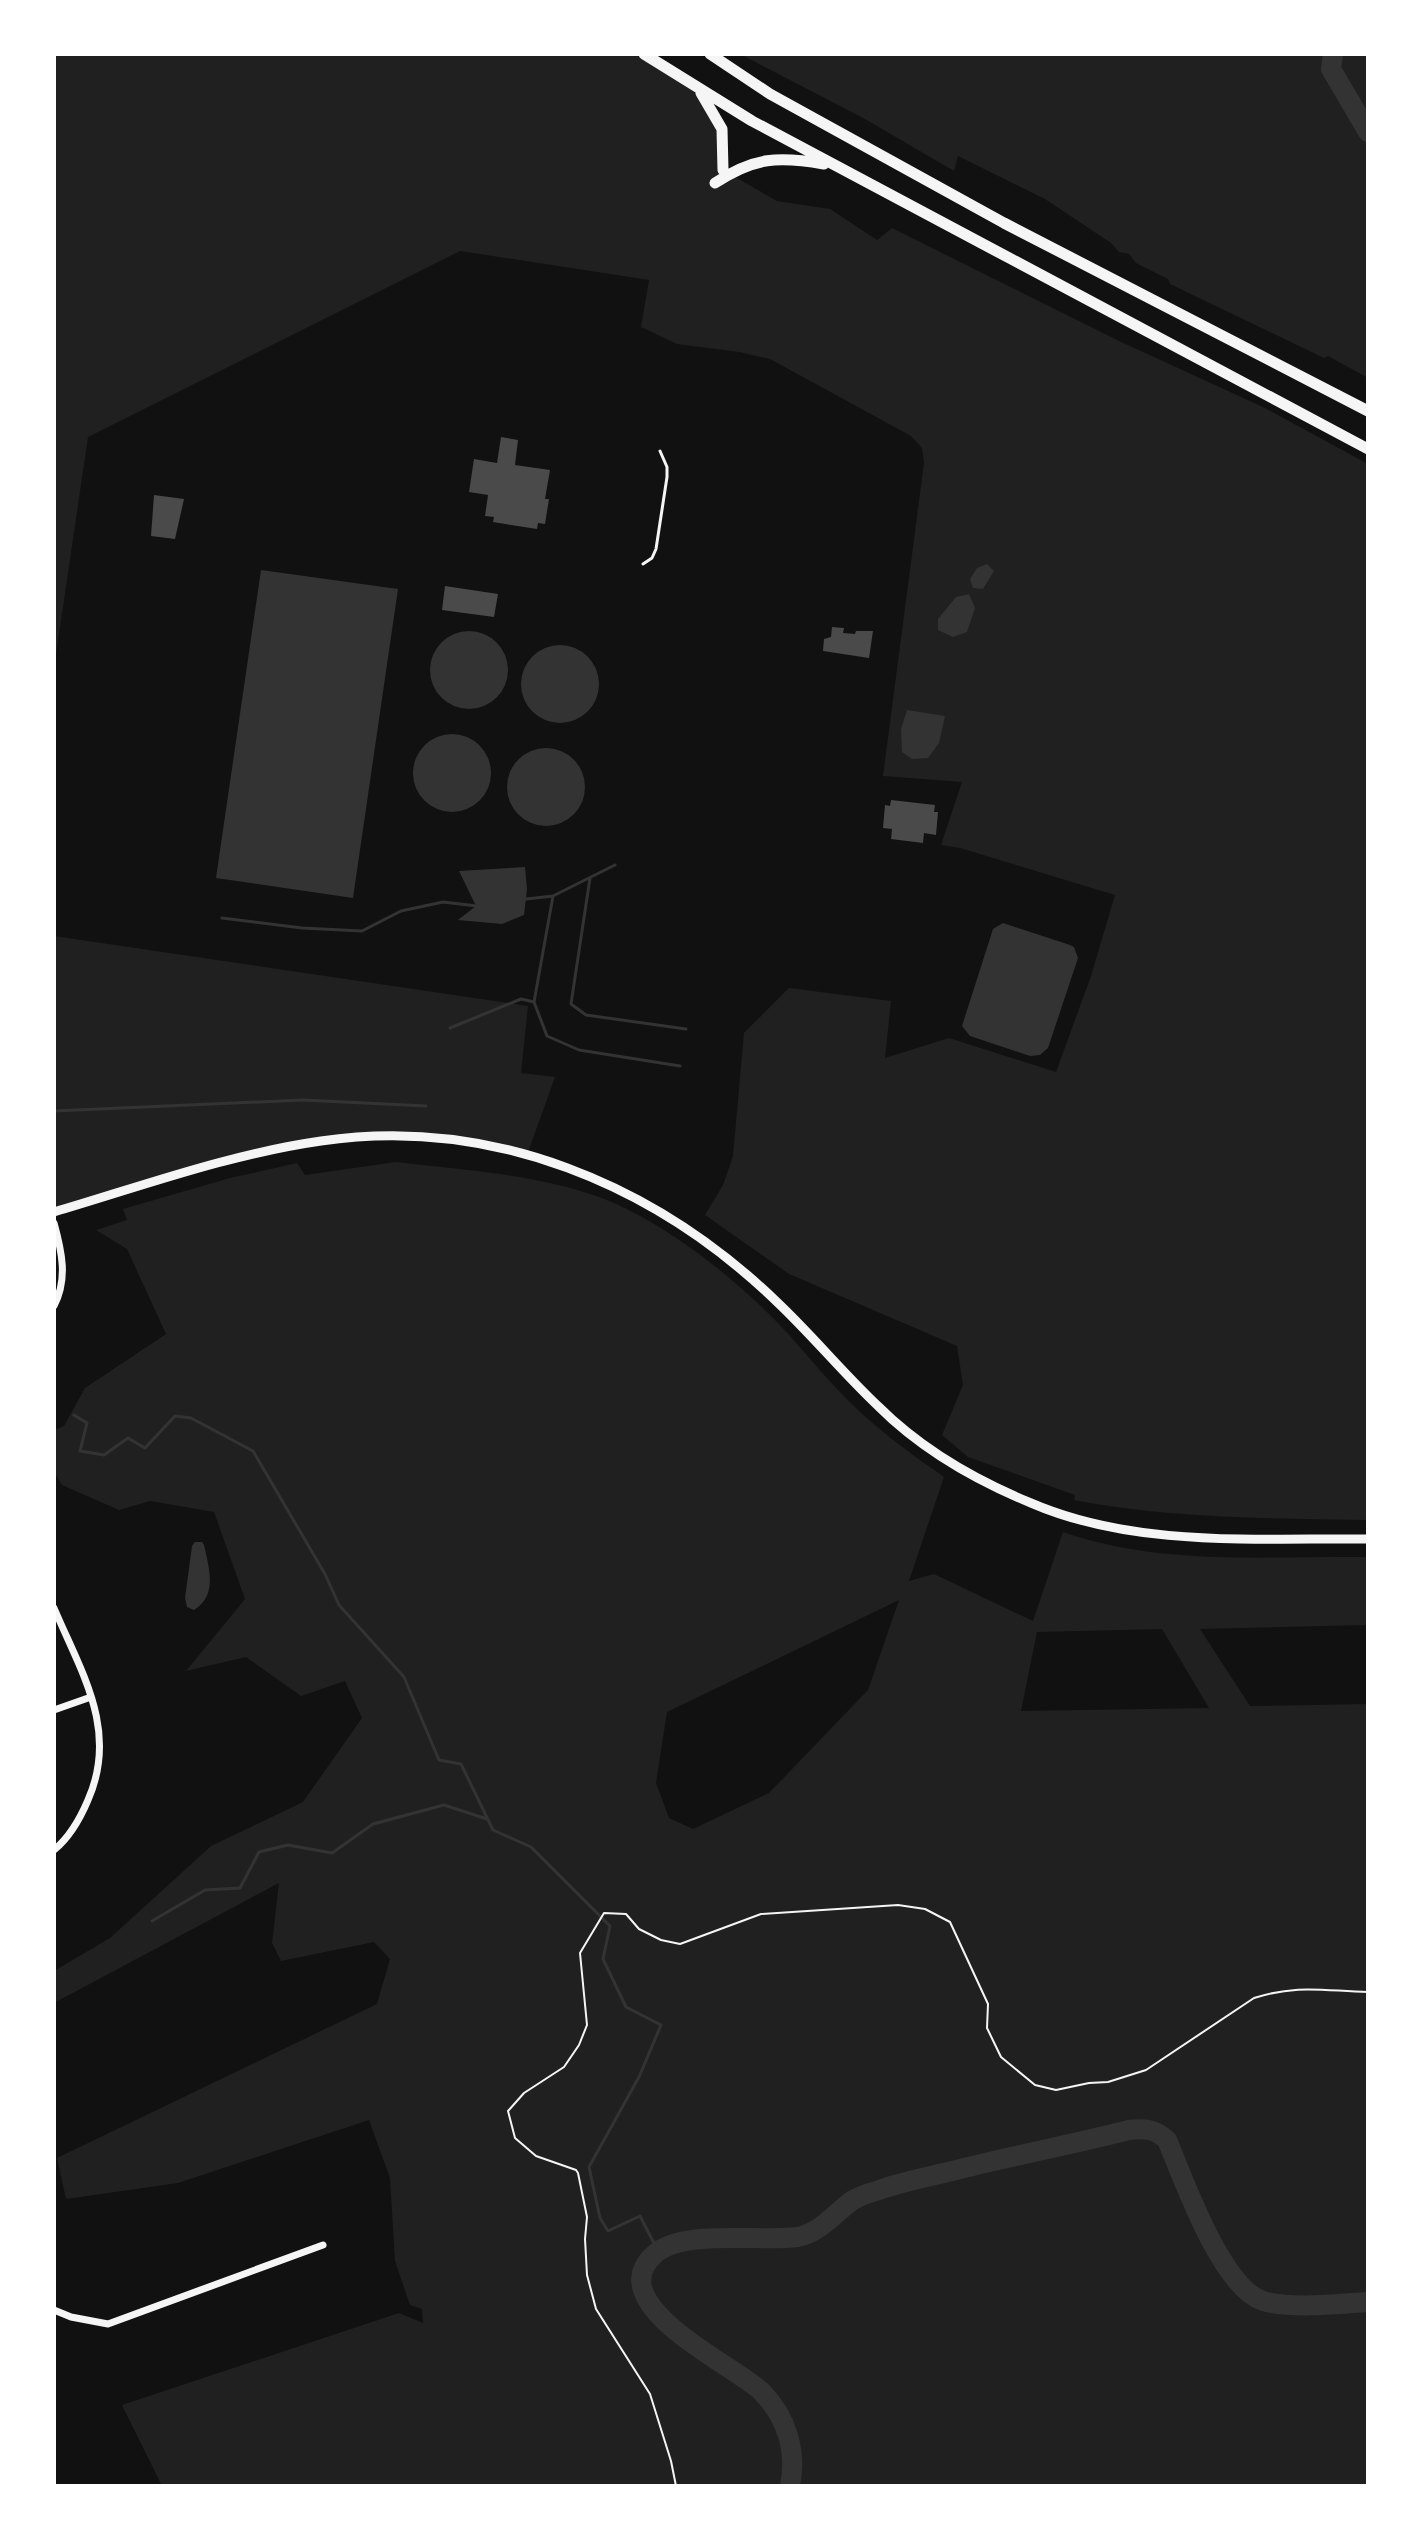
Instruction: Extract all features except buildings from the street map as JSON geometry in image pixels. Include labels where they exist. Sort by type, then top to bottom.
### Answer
[{"type":"main road","points":[[644,54],[752,121],[1368,449]]},
{"type":"main road","points":[[710,54],[770,94],[924,179],[1368,411]]},
{"type":"main road","points":[[695,86],[706,99],[722,129],[723,170]]},
{"type":"main road","points":[[715,183],[746,165],[774,159],[835,166]]},
{"type":"street","points":[[54,1212],[252,1155],[319,1141],[360,1137],[416,1138],[489,1146],[527,1155],[642,1200],[692,1230],[777,1302],[880,1409],[919,1441],[984,1482],[1033,1505],[1086,1521],[1169,1535],[1368,1539]]},
{"type":"street","points":[[54,1223],[64,1273],[54,1306]]},
{"type":"street","points":[[54,1608],[91,1697],[101,1747],[95,1783],[79,1820],[54,1850]]},
{"type":"street","points":[[54,1710],[91,1697]]},
{"type":"street","points":[[54,2310],[71,2317],[108,2324],[323,2245]]},
{"type":"lane","points":[[643,564],[652,558],[656,549],[665,491],[667,467],[660,451]]},
{"type":"path","points":[[676,2486],[650,2394],[596,2309],[587,2275],[587,2217],[578,2173],[536,2156],[515,2138],[508,2111],[524,2093],[564,2067],[579,2045],[587,2025],[580,1953],[604,1913],[626,1914],[639,1929],[661,1940],[680,1944],[761,1914],[898,1905],[925,1909],[950,1922],[988,2004],[987,2028],[1001,2057],[1035,2085],[1056,2090],[1108,2082],[1146,2070],[1254,1998],[1273,1992],[1309,1987],[1368,1992]]},
{"type":"shaded area","points":[[54,54],[648,54],[695,86],[716,117],[723,170],[777,201],[830,209],[877,240],[892,228],[1117,340],[1265,408],[1368,464],[1368,1520],[1220,1516],[1110,1506],[1074,1500],[1075,1495],[968,1457],[942,1435],[963,1385],[957,1346],[789,1274],[705,1215],[723,1185],[733,1156],[744,1033],[789,988],[891,1001],[885,1058],[949,1038],[1056,1072],[1091,976],[1115,895],[941,845],[962,782],[883,776],[924,463],[922,448],[911,436],[770,359],[677,344],[641,327],[649,280],[460,251],[88,437],[54,668]]},
{"type":"shaded area","points":[[740,54],[1368,54],[1368,378],[1328,356],[1324,358],[1170,284],[1168,279],[1136,263],[1129,254],[1119,252],[1111,243],[1045,199],[958,156],[954,171],[865,119]]},
{"type":"shaded area","points":[[987,564],[994,571],[983,589],[973,588],[970,579],[977,568]]},
{"type":"shaded area","points":[[261,570],[398,589],[353,898],[216,878]]},
{"type":"shaded area","points":[[969,594],[975,608],[967,632],[953,637],[938,630],[938,619],[956,597]]},
{"type":"shaded area","points":[[461,631],[477,631],[491,637],[502,648],[508,670],[502,692],[491,703],[477,709],[461,709],[447,703],[436,692],[430,678],[430,662],[436,648],[447,637]]},
{"type":"shaded area","points":[[552,645],[568,645],[582,651],[593,662],[599,684],[593,706],[582,717],[568,723],[552,723],[538,717],[527,706],[521,692],[521,676],[527,662],[538,651]]},
{"type":"shaded area","points":[[907,710],[945,716],[939,743],[928,758],[912,759],[902,752],[901,729]]},
{"type":"shaded area","points":[[444,734],[460,734],[474,740],[485,751],[491,773],[485,795],[474,806],[460,812],[444,812],[430,806],[419,795],[413,781],[413,765],[419,751],[430,740]]},
{"type":"shaded area","points":[[538,748],[554,748],[568,754],[579,765],[585,787],[579,809],[568,820],[554,826],[538,826],[524,820],[513,809],[507,795],[507,779],[513,765],[524,754]]},
{"type":"shaded area","points":[[525,867],[527,889],[524,915],[502,924],[458,920],[476,906],[459,871]]},
{"type":"shaded area","points":[[1003,923],[1070,945],[1078,958],[1048,1048],[1040,1055],[1030,1056],[970,1036],[962,1026],[993,929]]},
{"type":"shaded area","points":[[54,936],[528,1006],[521,1073],[555,1077],[527,1155],[489,1146],[360,1137],[252,1155],[54,1212]]},
{"type":"shaded area","points":[[396,1162],[524,1178],[599,1197],[670,1234],[716,1267],[757,1303],[868,1419],[944,1477],[909,1581],[934,1574],[1033,1621],[1063,1532],[1100,1543],[1175,1555],[1368,1557],[1368,1625],[1200,1629],[1250,1706],[1368,1704],[1368,2486],[162,2486],[122,2405],[399,2313],[423,2323],[422,2309],[410,2305],[395,2261],[390,2178],[369,2120],[178,2183],[66,2199],[57,2158],[377,2004],[390,1959],[374,1942],[281,1961],[272,1943],[279,1883],[54,2003],[54,1971],[110,1938],[211,1846],[303,1802],[362,1718],[345,1681],[301,1696],[246,1657],[186,1671],[245,1599],[214,1512],[150,1501],[119,1510],[62,1485],[54,1472],[54,1430],[64,1426],[85,1388],[166,1334],[127,1249],[96,1230],[127,1220],[123,1209],[230,1178],[297,1163],[305,1175]],"holes":[[[899,1600],[868,1690],[769,1793],[693,1829],[669,1818],[656,1783],[667,1712]],[[1162,1629],[1209,1708],[1021,1711],[1037,1632]]]},
{"type":"shaded area","points":[[195,1542],[204,1545],[210,1580],[206,1597],[194,1610],[187,1607],[185,1598]]},
{"type":"waterway","points":[[1333,54],[1331,69],[1368,132]]},
{"type":"waterway","points":[[526,899],[553,896],[615,865]]},
{"type":"waterway","points":[[590,878],[571,1004],[586,1015],[686,1029]]},
{"type":"waterway","points":[[553,896],[534,1002],[547,1036],[579,1050],[680,1066]]},
{"type":"waterway","points":[[222,918],[302,928],[362,931],[401,911],[443,902],[477,906]]},
{"type":"waterway","points":[[450,1028],[521,999],[534,1002]]},
{"type":"waterway","points":[[54,1111],[303,1100],[426,1106]]},
{"type":"waterway","points":[[74,1415],[87,1423],[80,1451],[104,1455],[128,1438],[145,1448],[175,1416],[191,1418],[253,1451],[325,1574],[339,1605],[404,1677],[439,1760],[461,1764],[493,1830],[531,1847],[610,1926],[603,1959],[626,2007],[661,2025],[639,2077],[589,2167],[600,2218],[608,2231],[640,2216],[658,2251]]},
{"type":"waterway","points":[[152,1921],[205,1890],[240,1888],[259,1852],[288,1845],[332,1853],[373,1824],[444,1805],[487,1819]]},
{"type":"waterway","points":[[790,2486],[791,2448],[784,2424],[771,2402],[748,2381],[677,2332],[656,2312],[644,2292],[642,2272],[656,2253],[685,2241],[806,2235],[821,2227],[853,2200],[885,2188],[1129,2130],[1145,2129],[1167,2140],[1206,2230],[1233,2276],[1248,2292],[1263,2301],[1287,2305],[1368,2302]]}]
